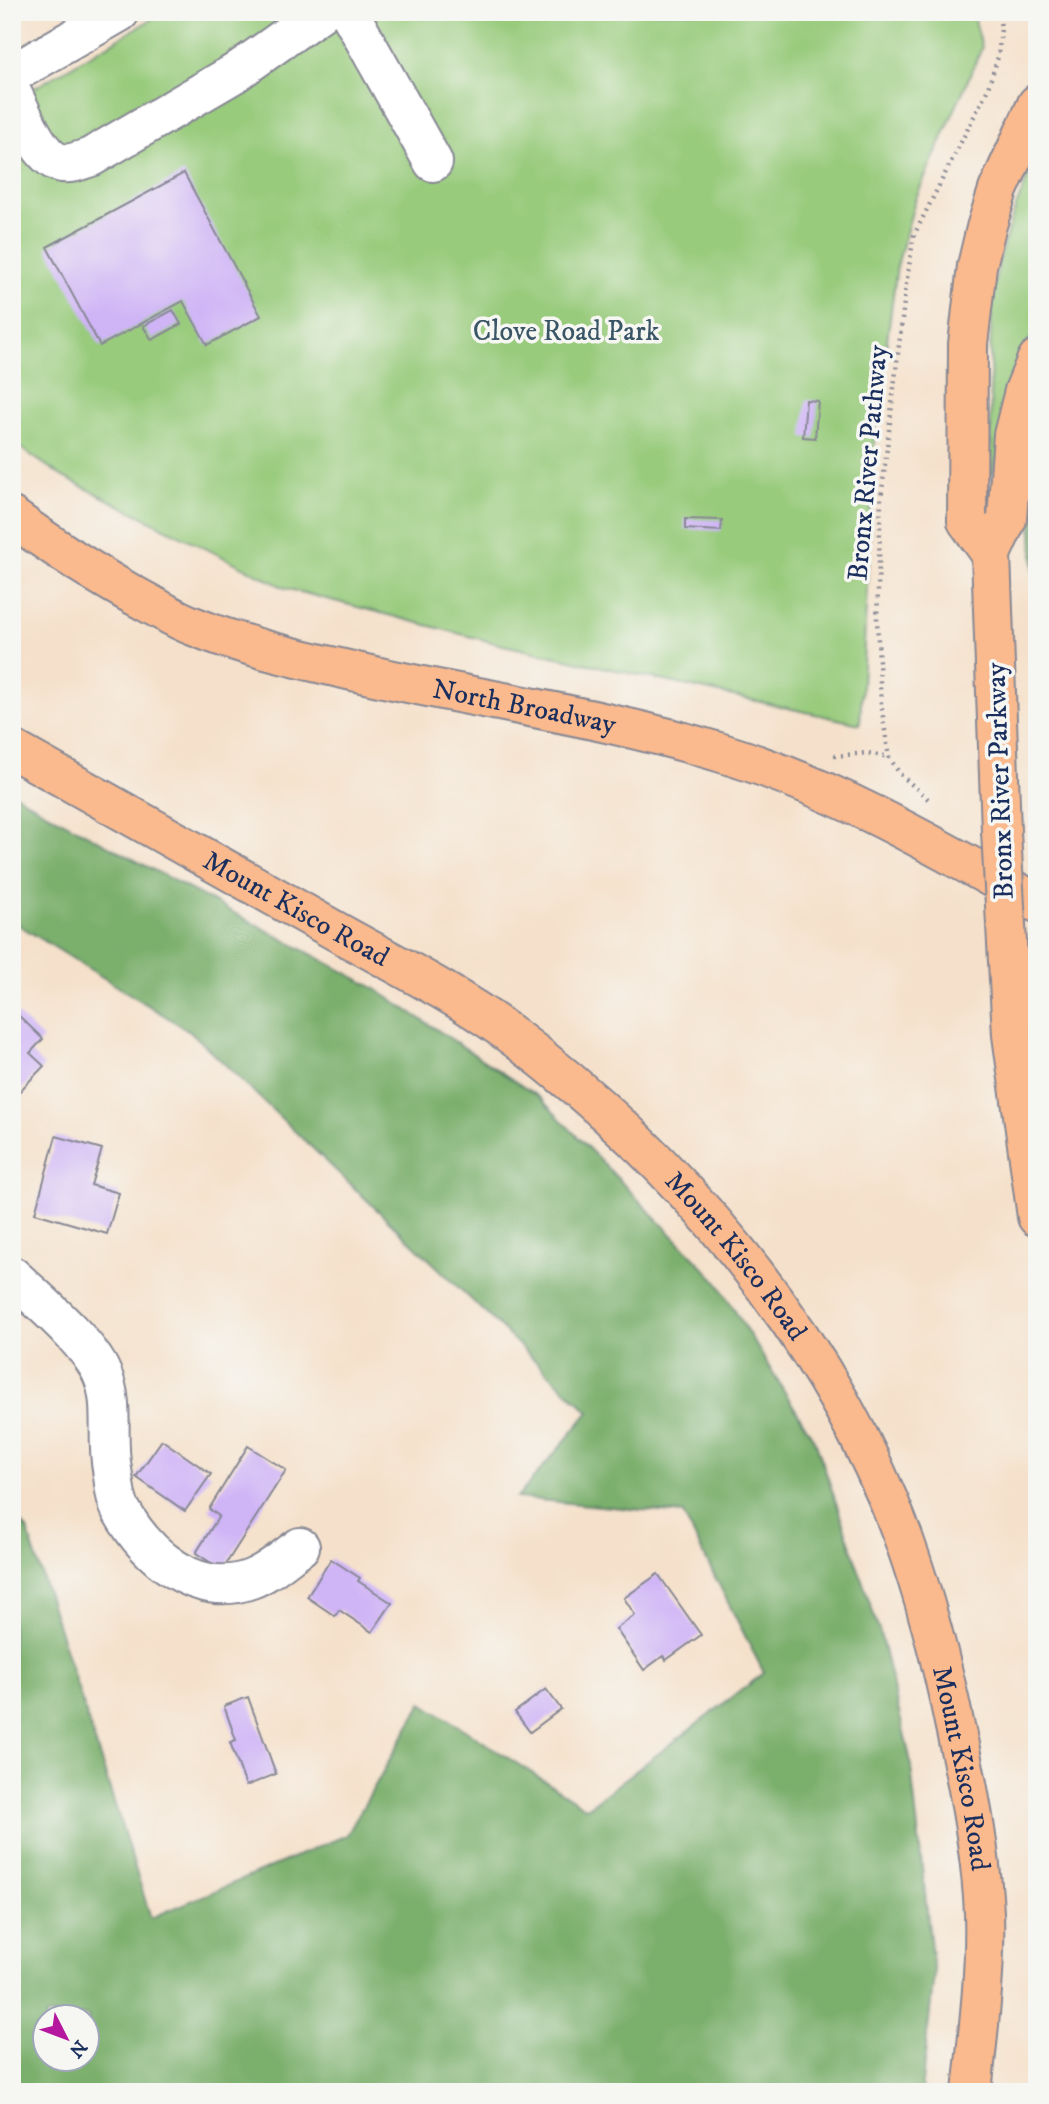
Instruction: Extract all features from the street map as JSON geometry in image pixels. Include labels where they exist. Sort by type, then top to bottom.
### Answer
[{"type":"main road","points":[[991,554],[967,521],[968,344],[977,266],[986,228],[998,190],[1037,104]]},
{"type":"main road","name":"Bronx River Parkway","points":[[1037,359],[1024,391],[1013,435],[1007,519],[991,554],[1001,831],[1013,1035],[1037,1217]]},
{"type":"main road","name":"North Broadway","points":[[12,517],[113,584],[191,626],[287,656],[397,682],[627,727],[765,766],[850,802],[1037,903]]},
{"type":"main road","name":"Mount Kisco Road","points":[[12,749],[400,967],[498,1026],[566,1078],[630,1135],[715,1226],[789,1322],[853,1427],[878,1480],[903,1538],[943,1668],[970,1794],[984,1914],[980,2012],[972,2092]]},
{"type":"street","points":[[12,74],[120,12]]},
{"type":"street","points":[[12,93],[45,153],[59,162],[72,163],[91,157],[235,73],[321,12]]},
{"type":"street","points":[[349,12],[433,162]]},
{"type":"street","points":[[12,1276],[93,1357],[103,1375],[109,1409],[111,1465],[120,1509],[150,1549],[179,1574],[203,1583],[232,1584],[252,1579],[300,1547]]},
{"type":"path","name":"Bronx River Pathway","points":[[932,801],[900,774],[889,757],[881,704],[877,620],[881,499],[905,285],[914,235],[987,91],[998,57],[1001,29],[999,12]]},
{"type":"green space","name":"Clove Road Park","points":[[164,12],[973,12],[982,48],[915,200],[897,266],[875,429],[860,724],[503,645],[285,588],[63,477],[12,442],[12,101]]},
{"type":"green space","points":[[1037,157],[1037,328],[1028,343],[991,480],[990,352],[994,290],[1007,231]]},
{"type":"green space","points":[[1037,425],[1037,625],[1029,480]]},
{"type":"green space","points":[[12,792],[371,986],[540,1098],[716,1280],[816,1443],[880,1633],[910,1758],[934,1975],[921,2092],[12,2092],[12,1514],[27,1529],[151,1918],[347,1835],[422,1703],[587,1808],[764,1673],[683,1514],[517,1498],[589,1412],[191,1032],[12,921]]},
{"type":"building","points":[[184,173],[261,316],[207,345],[183,301],[100,346],[47,247]]},
{"type":"building","points":[[173,310],[181,324],[152,340],[143,326]]},
{"type":"building","points":[[806,400],[818,401],[815,438],[803,437]]},
{"type":"building","points":[[685,519],[722,520],[721,531],[685,529]]},
{"type":"building","points":[[15,1012],[43,1039],[30,1053],[44,1066],[12,1099],[12,1014]]},
{"type":"building","points":[[56,1136],[102,1149],[91,1185],[119,1193],[107,1234],[35,1213]]},
{"type":"building","points":[[162,1440],[211,1474],[185,1511],[136,1477]]},
{"type":"building","points":[[248,1446],[286,1470],[222,1570],[196,1553],[219,1516],[209,1509]]},
{"type":"building","points":[[331,1559],[392,1603],[372,1632],[339,1610],[335,1616],[307,1597]]},
{"type":"building","points":[[658,1574],[701,1635],[666,1660],[663,1656],[644,1670],[616,1629],[635,1615],[624,1598]]},
{"type":"building","points":[[546,1689],[561,1709],[530,1732],[515,1712]]},
{"type":"building","points":[[248,1697],[276,1774],[246,1786],[230,1742],[236,1740],[224,1706]]}]
